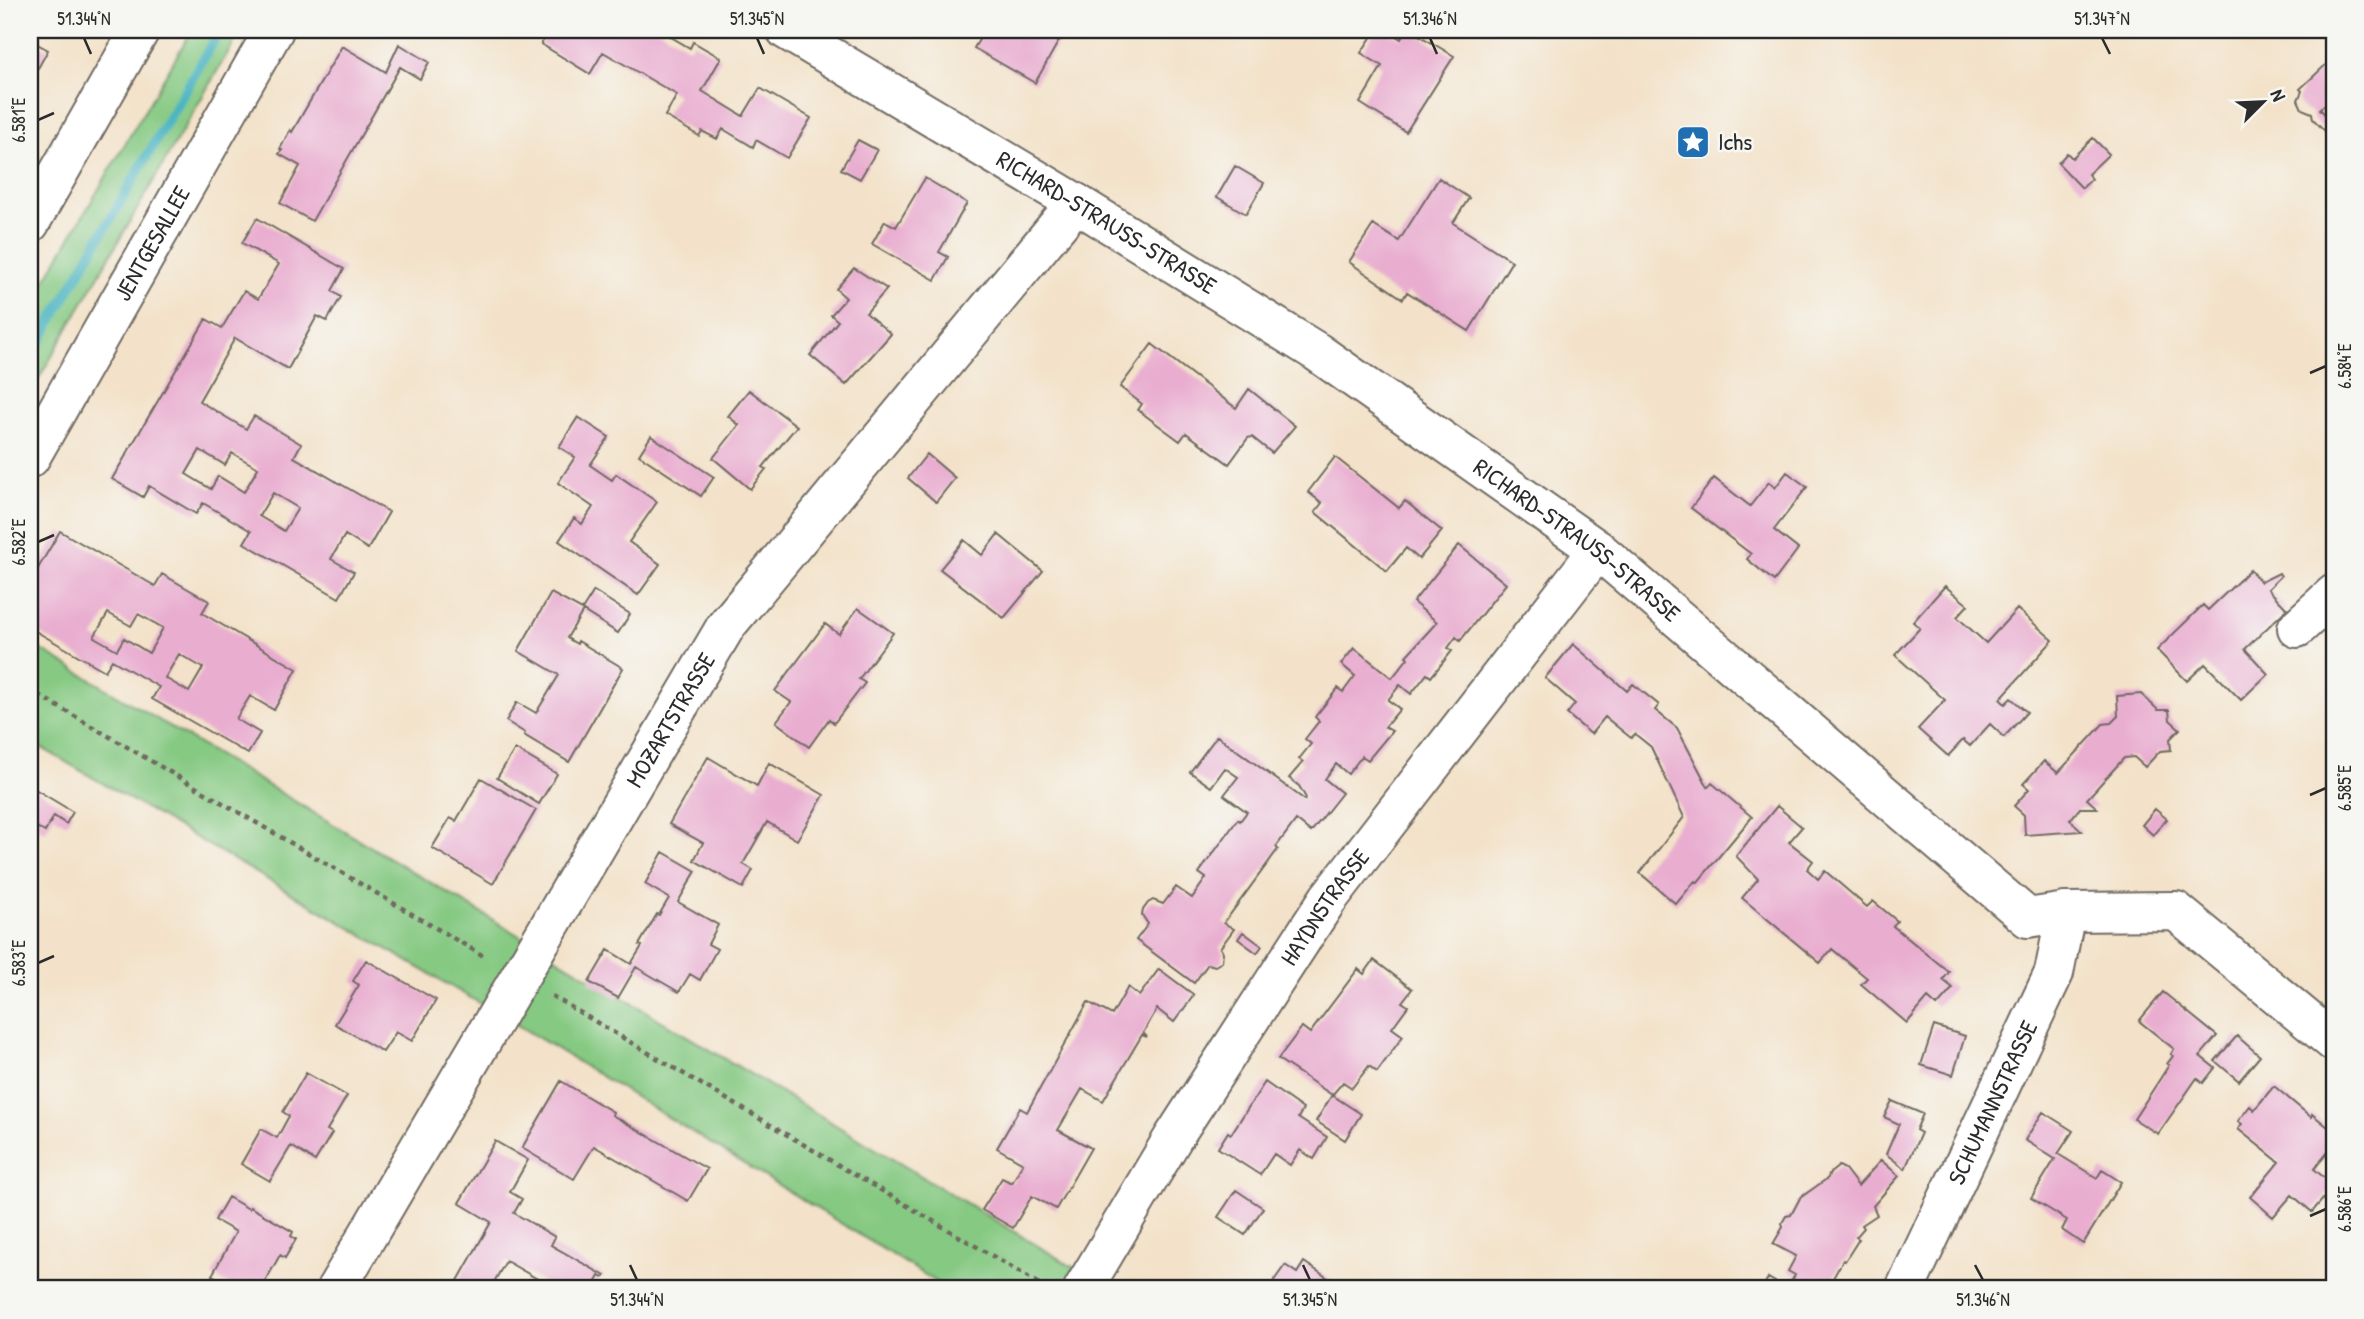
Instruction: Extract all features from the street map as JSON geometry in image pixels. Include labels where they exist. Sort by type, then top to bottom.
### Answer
[{"type":"street","points":[[30,223],[139,30]]},
{"type":"street","name":"JENTGESALLEE","points":[[30,458],[274,30]]},
{"type":"street","name":"RICHARD-STRAUSS-STRASSE","points":[[786,30],[1076,203],[1317,352],[1598,550],[2028,918],[2066,912],[2176,911],[2334,1042]]},
{"type":"street","name":"MOZARTSTRASSE","points":[[336,1289],[726,626],[1076,203]]},
{"type":"street","name":"HAYDNSTRASSE","points":[[1083,1289],[1173,1138],[1328,899],[1598,550]]},
{"type":"street","points":[[2297,628],[2334,594]]},
{"type":"street","name":"SCHUMANNSTRASSE","points":[[1905,1289],[2054,973],[2066,912]]},
{"type":"green space","points":[[192,30],[241,30],[30,394],[30,306]]},
{"type":"green space","points":[[30,643],[1112,1289],[948,1289],[524,1029],[30,741]]},
{"type":"building","points":[[550,30],[659,30],[690,48],[693,42],[721,58],[702,91],[743,116],[760,88],[811,118],[787,158],[756,140],[753,147],[723,129],[717,139],[702,131],[699,136],[665,116],[677,95],[603,52],[590,74],[541,44]]},
{"type":"building","points":[[985,30],[1065,30],[1035,83],[974,48]]},
{"type":"building","points":[[1369,30],[1386,30],[1401,39],[1406,30],[1410,30],[1454,56],[1406,132],[1360,103],[1382,66],[1361,53],[1374,33]]},
{"type":"building","points":[[30,40],[48,50],[36,72],[32,70],[30,74]]},
{"type":"building","points":[[399,44],[429,62],[420,79],[400,67],[312,221],[280,203],[300,166],[279,154],[282,150],[280,149],[342,46],[386,72]]},
{"type":"building","points":[[2334,57],[2334,114],[2325,104],[2320,109],[2334,124],[2334,140],[2313,119],[2312,113],[2302,109],[2298,100],[2302,91],[2300,89]]},
{"type":"building","points":[[2093,138],[2109,154],[2088,174],[2092,179],[2082,188],[2058,163],[2067,153],[2072,158]]},
{"type":"building","points":[[858,140],[877,150],[860,179],[841,169]]},
{"type":"building","points":[[1235,166],[1264,183],[1246,214],[1217,197]]},
{"type":"building","points":[[925,178],[967,203],[939,252],[948,257],[935,280],[872,244],[885,221],[896,227]]},
{"type":"building","points":[[1439,178],[1469,198],[1453,223],[1512,261],[1469,331],[1407,292],[1403,299],[1349,262],[1373,225],[1399,241]]},
{"type":"building","points":[[257,218],[344,269],[332,291],[341,297],[327,321],[317,316],[288,369],[235,338],[199,401],[246,429],[254,416],[301,444],[294,457],[389,512],[368,549],[345,535],[331,559],[354,572],[339,598],[244,543],[251,531],[203,503],[196,514],[149,486],[143,497],[112,479],[206,319],[222,328],[244,291],[258,299],[279,264],[242,243]],"holes":[[[200,450],[225,465],[232,453],[258,468],[244,492],[218,476],[211,489],[186,474]],[[273,493],[298,508],[284,531],[259,516]]]},
{"type":"building","points":[[854,268],[887,289],[866,313],[891,334],[846,385],[810,355],[838,321],[831,315],[846,298],[836,289]]},
{"type":"building","points":[[1152,344],[1236,408],[1249,389],[1295,426],[1272,453],[1252,437],[1248,438],[1229,464],[1186,433],[1180,441],[1138,410],[1142,404],[1120,387]]},
{"type":"building","points":[[749,390],[797,426],[763,467],[766,469],[750,489],[713,458],[739,425],[728,416]]},
{"type":"building","points":[[578,417],[609,437],[590,465],[612,480],[616,474],[657,502],[629,542],[660,564],[638,595],[559,541],[574,518],[582,524],[593,507],[558,483],[575,457],[559,447]]},
{"type":"building","points":[[651,436],[714,477],[701,496],[639,455]]},
{"type":"building","points":[[927,454],[955,478],[936,502],[908,478]]},
{"type":"building","points":[[1335,457],[1399,508],[1405,501],[1442,531],[1419,559],[1406,548],[1387,571],[1315,512],[1322,503],[1308,492]]},
{"type":"building","points":[[1787,472],[1807,487],[1774,530],[1798,549],[1774,581],[1747,559],[1751,554],[1691,508],[1714,478],[1750,506],[1769,482],[1775,488]]},
{"type":"building","points":[[60,531],[155,586],[162,574],[209,601],[202,613],[297,669],[274,710],[250,696],[236,719],[260,733],[248,754],[152,699],[159,687],[112,660],[105,671],[30,628],[30,582]],"holes":[[[108,613],[131,626],[138,614],[163,628],[149,653],[124,638],[117,650],[94,637]],[[179,654],[203,668],[189,692],[165,678]]]},
{"type":"building","points":[[998,534],[1043,571],[1004,618],[940,569],[964,540],[982,555]]},
{"type":"building","points":[[1459,545],[1506,584],[1460,641],[1456,637],[1448,648],[1452,651],[1431,677],[1427,674],[1411,694],[1400,685],[1388,700],[1400,709],[1385,727],[1392,731],[1368,760],[1362,756],[1348,774],[1336,764],[1325,779],[1342,793],[1311,832],[1296,820],[1224,923],[1234,929],[1220,948],[1223,952],[1222,962],[1215,966],[1208,964],[1194,983],[1136,940],[1148,924],[1142,915],[1148,903],[1153,900],[1163,904],[1176,887],[1192,898],[1206,878],[1199,873],[1238,819],[1240,821],[1247,812],[1224,795],[1238,777],[1225,768],[1211,787],[1190,772],[1217,736],[1305,800],[1299,786],[1289,778],[1303,762],[1299,759],[1311,744],[1305,739],[1319,721],[1315,717],[1338,688],[1343,692],[1355,676],[1341,664],[1354,648],[1392,678],[1408,658],[1406,656],[1437,622],[1413,602]]},
{"type":"building","points":[[2250,570],[2261,582],[2279,573],[2281,576],[2268,589],[2287,609],[2245,649],[2268,674],[2241,700],[2205,664],[2187,681],[2157,650],[2203,605],[2208,610]]},
{"type":"building","points":[[1945,586],[1968,605],[1957,617],[1986,643],[2017,609],[2053,640],[2000,699],[2005,704],[2011,698],[2027,712],[2004,737],[1990,724],[1970,746],[1963,740],[1948,756],[1918,729],[1945,700],[1895,655],[1920,628],[1913,622]]},
{"type":"building","points":[[594,591],[630,614],[618,633],[583,611],[567,638],[577,644],[578,641],[623,668],[569,762],[506,721],[517,702],[536,713],[559,675],[518,651],[551,593],[582,610]]},
{"type":"building","points":[[858,608],[893,633],[859,679],[865,683],[834,723],[829,719],[809,747],[776,722],[791,702],[775,691],[825,624],[839,634]]},
{"type":"building","points":[[1573,644],[1627,691],[1633,684],[1659,705],[1655,710],[1677,728],[1708,787],[1712,783],[1752,817],[1676,904],[1640,873],[1684,817],[1651,747],[1635,734],[1631,738],[1605,717],[1591,734],[1567,714],[1575,704],[1545,678]]},
{"type":"building","points":[[2141,694],[2158,710],[2169,710],[2170,720],[2180,729],[2170,739],[2171,750],[2160,751],[2145,767],[2134,757],[2124,758],[2087,799],[2097,808],[2080,808],[2070,820],[2082,831],[2025,835],[2024,815],[2014,806],[2029,789],[2023,784],[2044,761],[2058,773],[2103,724],[2111,723],[2118,716],[2117,696]]},
{"type":"building","points":[[515,749],[557,774],[539,804],[497,778]]},
{"type":"building","points":[[708,757],[757,786],[769,763],[824,795],[797,840],[767,822],[743,864],[753,870],[743,888],[694,860],[703,843],[669,824]]},
{"type":"building","points":[[481,778],[536,810],[493,884],[432,848],[450,818],[456,821]]},
{"type":"building","points":[[30,786],[73,812],[66,824],[54,816],[45,832],[30,823]]},
{"type":"building","points":[[1777,806],[1802,827],[1789,842],[1813,861],[1807,869],[1818,879],[1825,871],[1867,907],[1873,901],[1897,921],[1893,926],[1949,972],[1943,980],[1953,988],[1937,1006],[1928,998],[1907,1023],[1861,984],[1867,978],[1832,949],[1820,963],[1742,898],[1758,879],[1736,856]]},
{"type":"building","points":[[2155,809],[2167,819],[2153,835],[2142,825]]},
{"type":"building","points":[[663,852],[696,871],[678,902],[718,925],[708,944],[717,949],[700,980],[690,974],[679,992],[636,967],[618,998],[589,982],[608,950],[631,964],[642,946],[639,945],[669,898],[645,884]]},
{"type":"building","points":[[1243,932],[1262,946],[1257,953],[1238,939]]},
{"type":"building","points":[[366,960],[436,1000],[412,1041],[396,1032],[383,1052],[335,1024],[359,985],[353,981]]},
{"type":"building","points":[[1374,960],[1412,989],[1402,1002],[1408,1006],[1392,1028],[1403,1036],[1377,1072],[1369,1066],[1352,1088],[1343,1082],[1332,1095],[1278,1059],[1302,1027],[1310,1033],[1358,969],[1364,974]]},
{"type":"building","points":[[1159,969],[1194,995],[1174,1022],[1157,1009],[1143,1033],[1147,1037],[1142,1035],[1103,1101],[1082,1089],[1058,1130],[1091,1148],[1056,1209],[1032,1196],[1013,1228],[982,1210],[1002,1178],[1012,1183],[1023,1163],[997,1148],[1020,1108],[1027,1112],[1088,1002],[1112,1015],[1128,987],[1139,996]]},
{"type":"building","points":[[2163,992],[2217,1036],[2200,1056],[2215,1068],[2203,1083],[2197,1078],[2158,1134],[2134,1119],[2173,1056],[2171,1054],[2174,1049],[2139,1021]]},
{"type":"building","points":[[1934,1026],[1965,1036],[1953,1075],[1921,1065]]},
{"type":"building","points":[[2237,1036],[2260,1056],[2239,1081],[2215,1061]]},
{"type":"building","points":[[306,1073],[347,1096],[327,1130],[332,1133],[315,1161],[291,1146],[270,1181],[241,1164],[261,1129],[277,1138],[289,1116],[283,1112]]},
{"type":"building","points":[[561,1081],[613,1112],[612,1115],[707,1169],[688,1201],[594,1146],[574,1179],[522,1148]]},
{"type":"building","points":[[1265,1082],[1303,1109],[1298,1118],[1327,1137],[1314,1159],[1300,1150],[1290,1165],[1274,1154],[1260,1175],[1218,1148],[1228,1132],[1231,1134]]},
{"type":"building","points":[[2274,1086],[2334,1132],[2334,1145],[2314,1169],[2334,1186],[2312,1212],[2292,1195],[2273,1217],[2250,1197],[2279,1162],[2238,1129],[2242,1124],[2238,1121],[2250,1106],[2254,1110]]},
{"type":"building","points":[[1332,1095],[1361,1114],[1345,1140],[1316,1121]]},
{"type":"building","points":[[1892,1101],[1923,1114],[1916,1130],[1921,1133],[1905,1169],[1886,1154],[1899,1124],[1884,1117]]},
{"type":"building","points":[[2043,1112],[2073,1131],[2058,1154],[2097,1178],[2102,1170],[2121,1182],[2083,1244],[2062,1230],[2067,1220],[2031,1198],[2055,1159],[2025,1140]]},
{"type":"building","points":[[495,1141],[528,1160],[510,1192],[522,1199],[514,1213],[555,1237],[551,1245],[605,1276],[599,1276],[592,1289],[555,1289],[506,1261],[490,1289],[460,1289],[455,1286],[491,1222],[459,1203]]},
{"type":"building","points":[[1881,1160],[1899,1176],[1873,1206],[1877,1215],[1862,1225],[1864,1228],[1856,1237],[1859,1239],[1845,1261],[1843,1260],[1827,1289],[1787,1289],[1795,1275],[1788,1271],[1796,1256],[1773,1244],[1786,1216],[1791,1215],[1800,1198],[1828,1178],[1839,1166],[1845,1169],[1858,1186]]},
{"type":"building","points":[[1236,1190],[1263,1208],[1245,1235],[1218,1217]]},
{"type":"building","points":[[228,1197],[293,1232],[291,1236],[296,1239],[285,1258],[280,1255],[261,1289],[237,1289],[212,1275],[236,1232],[215,1220]]},
{"type":"building","points":[[1304,1262],[1344,1289],[1268,1289],[1285,1265],[1297,1273]]},
{"type":"building","points":[[1768,1278],[1787,1289],[1762,1289]]},
{"type":"waterway","points":[[30,358],[220,30]]},
{"type":"place","name":"Ichs","points":[[1693,142]]}]
